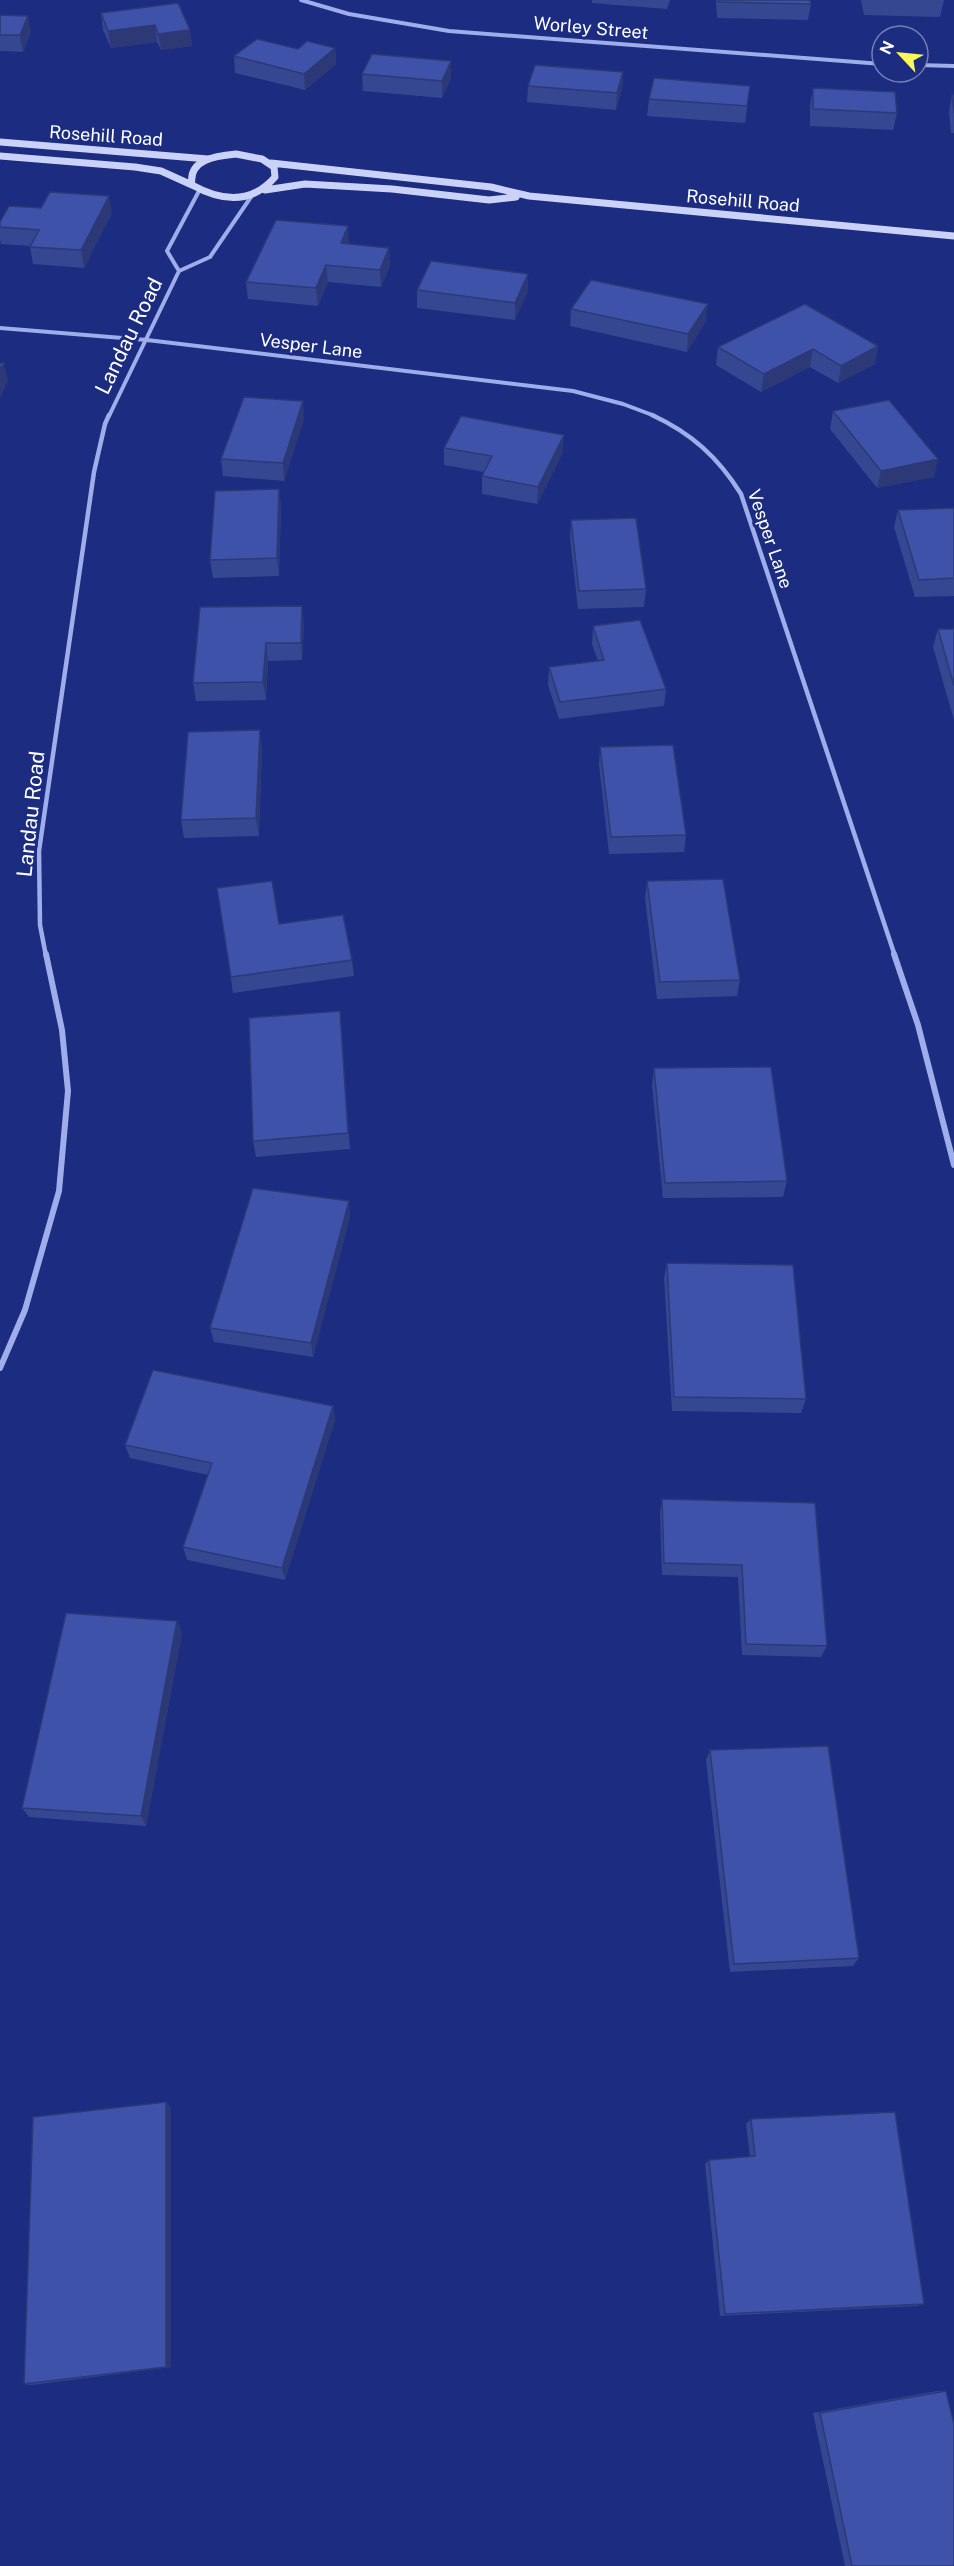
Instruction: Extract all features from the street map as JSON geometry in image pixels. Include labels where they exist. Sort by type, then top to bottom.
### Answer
[{"type":"main road","name":"Rosehill Road","points":[[0,142],[210,159],[229,155],[250,155],[271,164],[491,187],[529,196],[954,236]]},
{"type":"main road","name":"Rosehill Road","points":[[0,156],[135,166],[161,171],[192,185],[199,191],[224,197],[305,184],[392,189],[489,200],[529,196]]},
{"type":"main road","points":[[192,185],[189,178],[192,171],[198,164],[210,159]]},
{"type":"main road","points":[[265,189],[277,177],[276,170],[271,164]]},
{"type":"street","name":"Worley Street","points":[[301,0],[349,15],[449,31],[846,63],[870,63]]},
{"type":"street","points":[[930,65],[954,66]]},
{"type":"street","name":"Landau Road","points":[[179,271],[167,251],[199,191]]},
{"type":"street","name":"Landau Road","points":[[0,1368],[25,1310],[60,1191],[68,1092],[62,1030],[40,925],[39,850],[94,472],[105,424],[179,271],[210,257],[253,194]]},
{"type":"street","name":"Vesper Lane","points":[[0,328],[147,340],[599,396],[648,412],[669,422],[689,434],[721,462],[741,494],[914,1013],[954,1165]]},
{"type":"building","points":[[718,0],[810,0],[811,4],[718,2]]},
{"type":"building","points":[[178,3],[190,30],[158,34],[155,25],[108,31],[101,13]]},
{"type":"building","points":[[0,15],[28,16],[20,35],[0,35]]},
{"type":"building","points":[[257,39],[298,49],[307,41],[335,48],[304,74],[234,56]]},
{"type":"building","points":[[372,54],[451,61],[442,81],[362,74]]},
{"type":"building","points":[[535,65],[623,72],[617,93],[528,86]]},
{"type":"building","points":[[654,78],[750,86],[747,106],[649,99]]},
{"type":"building","points":[[813,88],[895,92],[897,113],[813,109]]},
{"type":"building","points":[[50,192],[109,196],[81,250],[30,247],[39,230],[0,227],[0,222],[9,206],[41,208]]},
{"type":"building","points":[[276,220],[348,226],[341,243],[389,248],[380,270],[326,265],[316,288],[246,282]]},
{"type":"building","points":[[431,261],[528,274],[515,303],[417,290]]},
{"type":"building","points":[[591,280],[708,304],[688,334],[571,309]]},
{"type":"building","points":[[805,304],[878,346],[841,366],[813,349],[764,374],[718,347]]},
{"type":"building","points":[[244,397],[303,401],[283,463],[221,459]]},
{"type":"building","points":[[889,400],[938,459],[881,471],[833,411]]},
{"type":"building","points":[[461,416],[564,435],[538,487],[482,476],[492,456],[444,448]]},
{"type":"building","points":[[279,489],[277,558],[210,560],[215,491]]},
{"type":"building","points":[[954,508],[954,578],[919,580],[898,510]]},
{"type":"building","points":[[636,518],[646,589],[579,591],[571,520]]},
{"type":"building","points":[[302,606],[301,643],[266,643],[263,682],[193,683],[200,607]]},
{"type":"building","points":[[640,620],[666,689],[560,702],[549,667],[604,660],[593,626]]},
{"type":"building","points":[[938,629],[954,629],[954,686]]},
{"type":"building","points":[[260,730],[256,818],[181,820],[188,732]]},
{"type":"building","points":[[673,745],[686,835],[611,837],[600,747]]},
{"type":"building","points":[[723,879],[740,980],[660,982],[647,881]]},
{"type":"building","points":[[272,881],[279,924],[343,915],[352,960],[231,977],[217,888]]},
{"type":"building","points":[[340,1011],[348,1133],[253,1141],[249,1018]]},
{"type":"building","points":[[771,1067],[787,1181],[665,1183],[654,1068]]},
{"type":"building","points":[[253,1188],[349,1201],[311,1343],[210,1328]]},
{"type":"building","points":[[667,1263],[793,1265],[806,1399],[674,1397]]},
{"type":"building","points":[[153,1370],[333,1406],[282,1568],[183,1547],[212,1463],[125,1445]]},
{"type":"building","points":[[662,1499],[815,1503],[827,1646],[746,1644],[742,1565],[664,1563]]},
{"type":"building","points":[[66,1613],[177,1621],[141,1816],[22,1808]]},
{"type":"building","points":[[828,1746],[859,1958],[734,1964],[710,1750]]},
{"type":"building","points":[[166,2102],[166,2367],[24,2384],[33,2117]]},
{"type":"building","points":[[895,2112],[924,2304],[725,2314],[709,2160],[755,2156],[751,2119]]},
{"type":"building","points":[[946,2391],[954,2424],[954,2566],[852,2566],[820,2413]]}]
